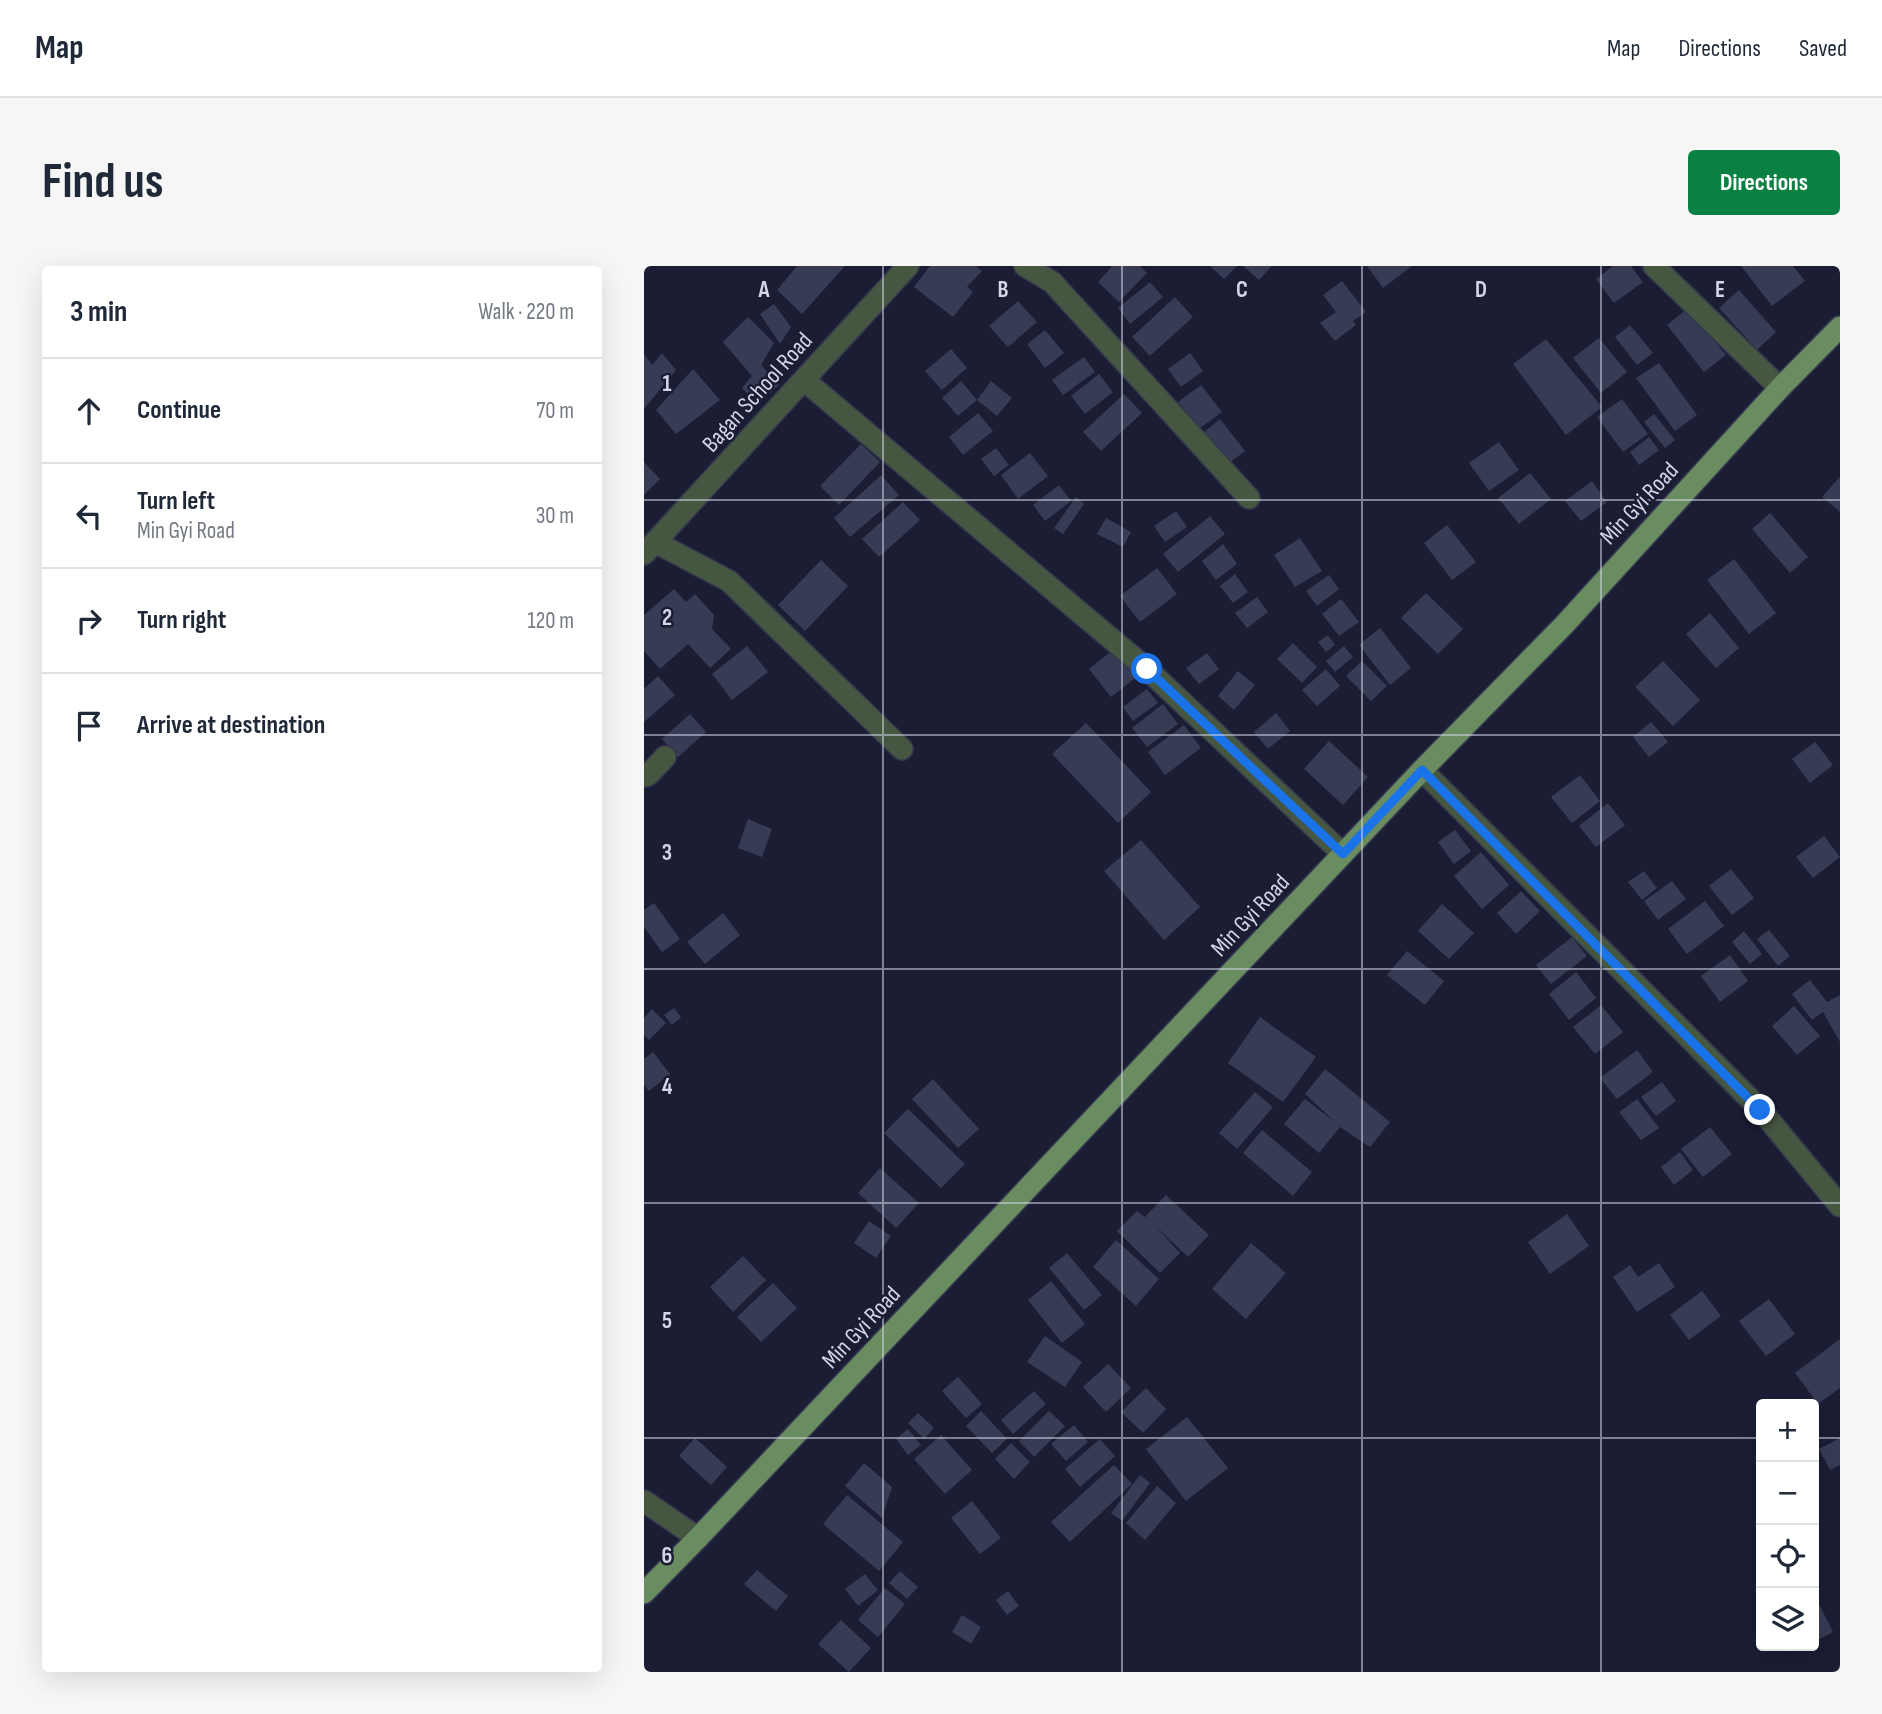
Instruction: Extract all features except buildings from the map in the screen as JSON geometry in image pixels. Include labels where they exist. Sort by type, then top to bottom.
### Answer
[{"type":"main road","name":"Min Gyi Road","points":[[644,1592],[1422,770],[1564,625],[1780,388],[1840,327]]},
{"type":"street","name":"Bagan School Road","points":[[650,548],[908,266]]},
{"type":"street","points":[[1025,266],[1052,282],[1250,498]]},
{"type":"street","points":[[1654,266],[1780,388]]},
{"type":"street","points":[[804,380],[1147,669],[1343,854]]},
{"type":"street","points":[[650,548],[729,581],[902,749]]},
{"type":"street","points":[[644,776],[665,757]]},
{"type":"street","points":[[1422,770],[1760,1110],[1840,1206]]},
{"type":"street","points":[[644,1500],[698,1538]]},
{"type":"route","points":[[1147,669],[1343,854],[1422,770],[1760,1110]]}]
